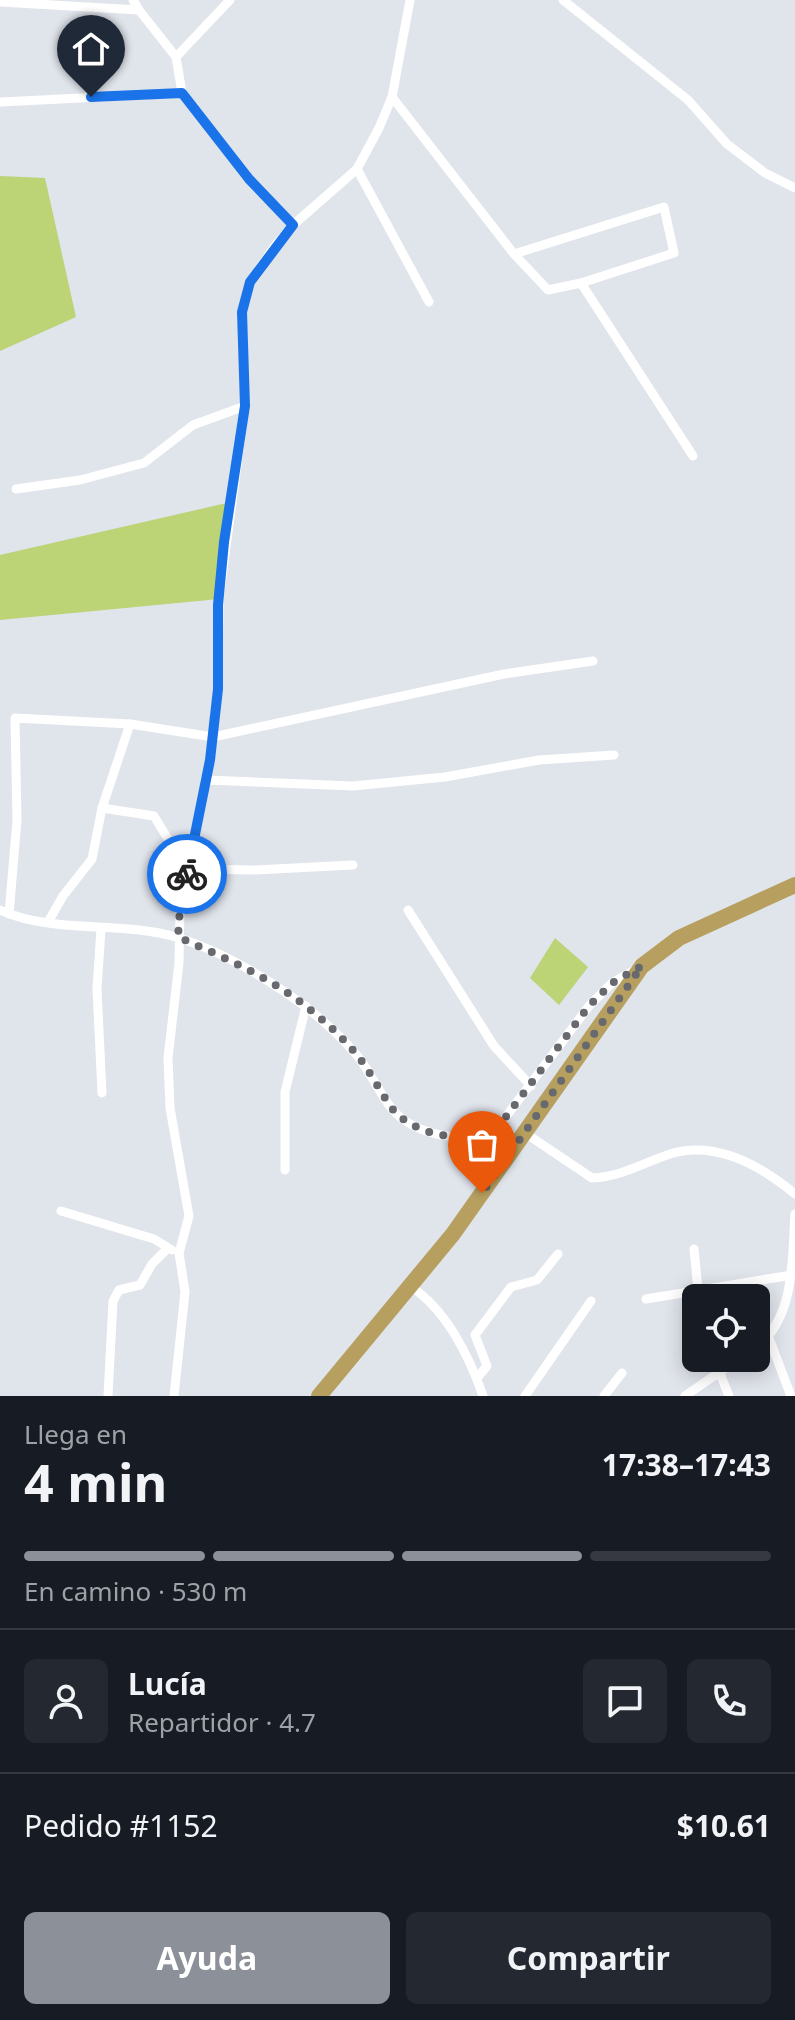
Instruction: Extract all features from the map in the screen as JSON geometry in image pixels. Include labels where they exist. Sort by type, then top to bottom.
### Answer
[{"type":"highway","points":[[319,1396],[411,1287],[525,1133],[642,966],[679,938],[795,885]]},
{"type":"street","points":[[133,0],[176,57],[182,93],[249,179],[293,225]]},
{"type":"street","points":[[176,57],[230,0]]},
{"type":"street","points":[[174,1396],[185,1292],[179,1253],[189,1216],[170,1108],[168,1058],[180,907],[213,737],[224,542],[245,406],[242,312],[250,282],[293,225],[357,169],[392,97],[410,0]]},
{"type":"street","points":[[563,0],[688,100],[727,144],[765,173],[795,188]]},
{"type":"street","points":[[0,2],[139,10]]},
{"type":"street","points":[[0,102],[182,93]]},
{"type":"street","points":[[392,97],[514,254],[548,290],[581,283],[674,253],[664,207],[514,254]]},
{"type":"street","points":[[357,169],[429,302]]},
{"type":"street","points":[[581,283],[693,456]]},
{"type":"street","points":[[16,489],[80,480],[144,463],[193,425],[245,406]]},
{"type":"street","points":[[593,661],[504,674],[213,737],[130,724],[15,718],[17,820],[4,912],[48,922],[178,937],[252,972],[306,1006],[357,1055],[393,1110],[413,1124],[449,1136],[471,1139],[493,1134],[589,1006],[612,983],[642,966]]},
{"type":"street","points":[[48,922],[63,896],[92,859],[102,808],[130,724]]},
{"type":"street","points":[[205,780],[353,786],[445,777],[539,760],[614,755]]},
{"type":"street","points":[[102,808],[154,816],[168,839],[190,848]]},
{"type":"street","points":[[188,869],[255,870],[353,865]]},
{"type":"street","points":[[408,910],[494,1046],[531,1086]]},
{"type":"street","points":[[101,929],[97,989],[102,1093]]},
{"type":"street","points":[[285,1170],[285,1092],[306,1006]]},
{"type":"street","points":[[525,1133],[592,1178],[624,1173],[696,1148],[747,1161],[795,1194]]},
{"type":"street","points":[[61,1211],[154,1239],[179,1253]]},
{"type":"street","points":[[770,1337],[777,1329],[792,1275],[795,1214]]},
{"type":"street","points":[[108,1396],[113,1301],[119,1290],[140,1285],[152,1264],[167,1249]]},
{"type":"street","points":[[694,1249],[698,1284]]},
{"type":"street","points":[[477,1378],[487,1366],[475,1335],[511,1287],[537,1280],[558,1254]]},
{"type":"street","points":[[732,1284],[792,1275]]},
{"type":"street","points":[[411,1287],[431,1301],[477,1378],[483,1396]]},
{"type":"street","points":[[646,1299],[682,1292]]},
{"type":"street","points":[[525,1396],[591,1301]]},
{"type":"street","points":[[770,1341],[791,1396]]},
{"type":"street","points":[[685,1396],[718,1372]]},
{"type":"street","points":[[719,1372],[729,1396]]},
{"type":"street","points":[[604,1396],[622,1373]]},
{"type":"green space","points":[[0,176],[45,178],[76,317],[0,351]]},
{"type":"green space","points":[[231,502],[219,599],[0,620],[0,555]]},
{"type":"green space","points":[[555,938],[588,967],[559,1005],[530,978]]},
{"type":"way so far","points":[[187,874],[178,937],[252,972],[306,1006],[357,1055],[393,1110],[413,1124],[449,1136],[471,1139],[493,1134],[589,1006],[612,983],[642,966],[482,1193]]},
{"type":"route","points":[[91,97],[182,93],[249,179],[293,225],[250,282],[242,312],[245,406],[224,542],[218,605],[218,689],[210,760],[187,874]]}]
